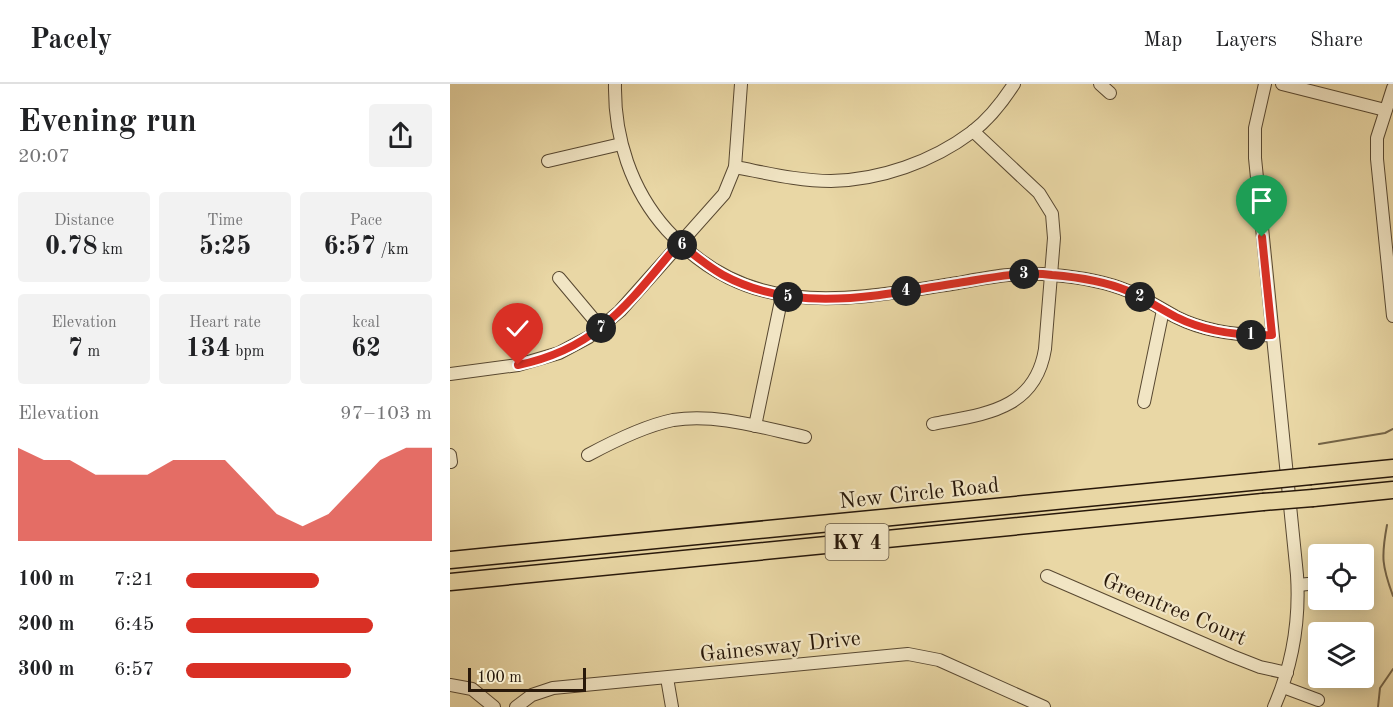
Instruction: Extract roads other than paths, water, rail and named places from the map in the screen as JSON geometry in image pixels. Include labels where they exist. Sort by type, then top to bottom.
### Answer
[{"type":"highway","name":"New Circle Road","points":[[450,560],[1393,468]]},
{"type":"highway","name":"New Circle Road","points":[[450,583],[1393,490]]},
{"type":"street","points":[[615,84],[615,110],[621,144],[633,177],[645,200],[679,243],[722,274],[752,287],[782,296],[824,300],[864,297],[1008,275],[1051,274],[1118,287],[1210,330],[1242,335],[1272,335]]},
{"type":"street","points":[[450,374],[533,362],[568,349],[601,328],[620,311],[724,194],[735,166],[741,84]]},
{"type":"street","points":[[735,166],[829,181],[860,179],[902,169],[944,149],[973,131],[1014,84]]},
{"type":"street","points":[[1100,84],[1110,93]]},
{"type":"street","points":[[1265,84],[1258,110],[1254,141],[1298,585],[1297,627],[1283,687],[1274,707]]},
{"type":"street","points":[[1282,84],[1385,110]]},
{"type":"street","points":[[1393,88],[1377,138],[1377,159],[1393,316]]},
{"type":"street","points":[[933,424],[994,411],[1008,405],[1028,388],[1039,373],[1043,362],[1054,225],[1048,206],[1039,193],[973,131]]},
{"type":"street","points":[[548,161],[621,144]]},
{"type":"street","points":[[559,278],[601,328]]},
{"type":"street","points":[[755,426],[782,296]]},
{"type":"street","points":[[1144,402],[1163,310]]},
{"type":"street","points":[[588,455],[655,425],[671,421],[708,418],[806,437]]},
{"type":"street","points":[[450,455],[451,462]]},
{"type":"street","name":"Greentree Court","points":[[1047,576],[1232,657],[1287,673]]},
{"type":"street","points":[[1298,585],[1308,584]]},
{"type":"street","name":"Gainesway Drive","points":[[516,707],[532,695],[553,688],[908,654],[939,660],[1019,702],[1044,707]]},
{"type":"street","points":[[667,678],[672,707]]},
{"type":"street","points":[[450,686],[472,689],[494,707]]},
{"type":"street","points":[[1283,687],[1318,700]]},
{"type":"waterway","points":[[1319,444],[1385,433],[1393,429]]},
{"type":"waterway","points":[[1387,525],[1384,561],[1393,596]]},
{"type":"waterway","points":[[1378,707],[1380,688],[1393,669]]}]
